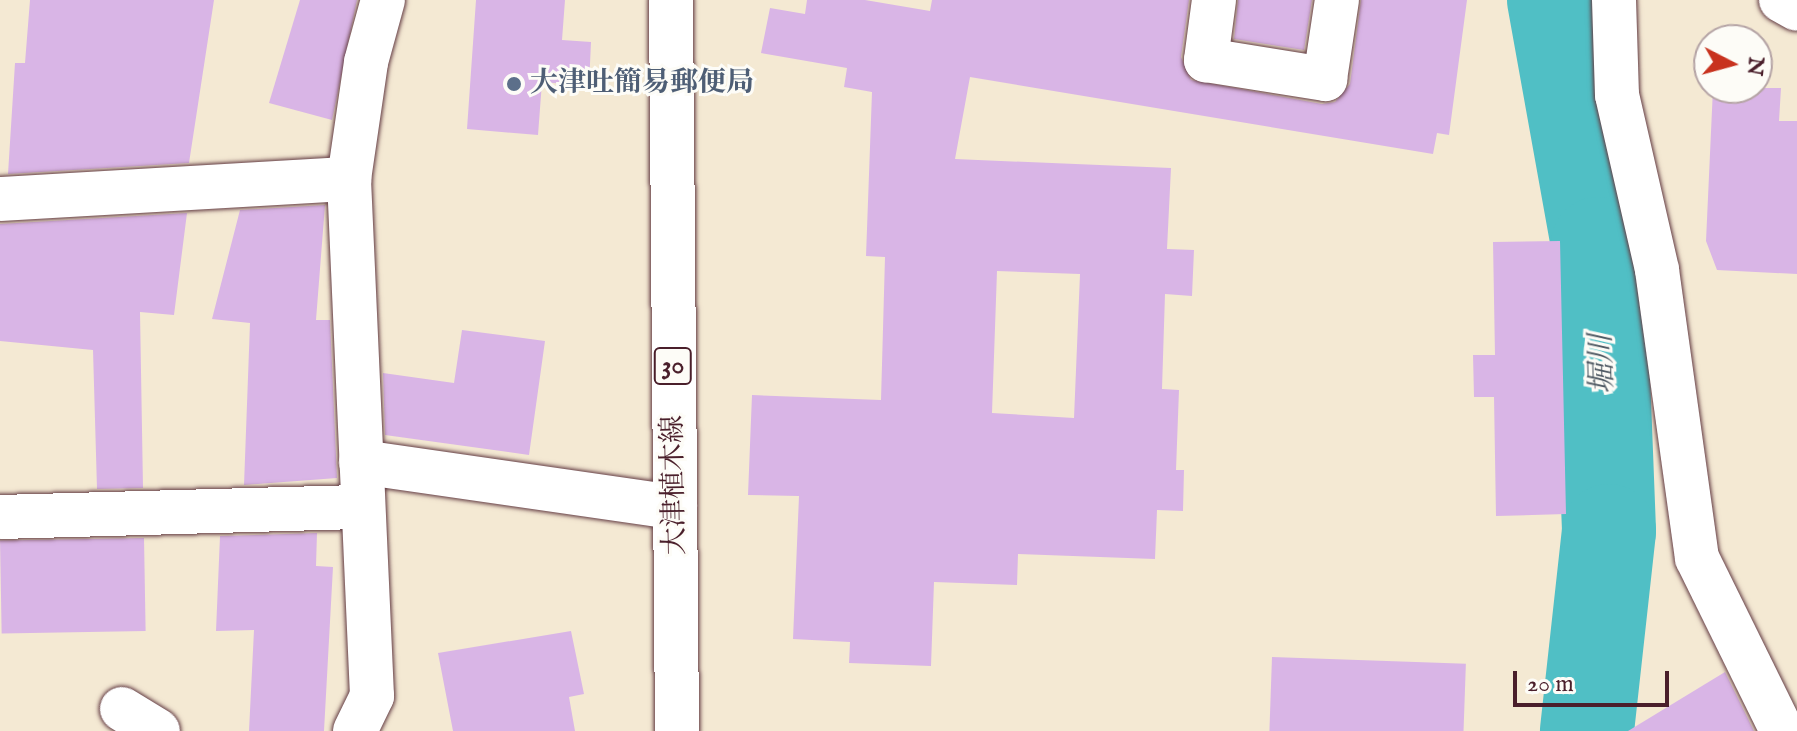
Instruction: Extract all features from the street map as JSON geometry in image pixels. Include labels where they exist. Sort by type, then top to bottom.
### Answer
[{"type":"street","points":[[355,731],[372,696],[349,179],[366,62],[383,0]]},
{"type":"street","name":"大津植木線","points":[[671,0],[677,731]]},
{"type":"street","points":[[1214,0],[1206,60],[1325,79],[1337,0]]},
{"type":"street","points":[[1614,0],[1617,95],[1657,270],[1697,558],[1782,731]]},
{"type":"street","points":[[1781,0],[1797,9]]},
{"type":"street","points":[[0,199],[349,179]]},
{"type":"street","points":[[361,462],[675,507]]},
{"type":"street","points":[[0,517],[363,507]]},
{"type":"building","points":[[30,0],[214,0],[189,163],[8,174],[15,63],[25,63]]},
{"type":"building","points":[[300,0],[357,0],[332,120],[269,103]]},
{"type":"building","points":[[476,0],[565,0],[562,40],[591,42],[589,86],[542,82],[538,135],[467,129]]},
{"type":"building","points":[[807,0],[865,0],[930,11],[932,0],[1189,0],[1181,57],[1191,80],[1322,104],[1335,102],[1350,84],[1361,0],[1467,0],[1449,135],[1437,133],[1433,154],[970,77],[955,159],[1171,168],[1167,249],[1194,250],[1192,296],[1165,294],[1162,389],[1179,390],[1176,470],[1184,470],[1183,511],[1157,510],[1155,559],[1018,554],[1017,585],[934,582],[931,666],[849,663],[850,642],[793,639],[799,496],[748,495],[752,395],[881,400],[885,257],[866,256],[872,92],[844,87],[847,68],[761,53],[770,8],[805,14]],"holes":[[[997,271],[1080,274],[1074,418],[992,413]]]},
{"type":"building","points":[[1238,0],[1312,0],[1304,50],[1234,39]]},
{"type":"building","points":[[1773,88],[1781,88],[1779,121],[1797,121],[1797,274],[1717,270],[1706,241],[1712,104],[1773,104]]},
{"type":"building","points":[[325,205],[316,320],[330,320],[337,478],[244,485],[250,323],[212,319],[240,210]]},
{"type":"building","points":[[187,213],[174,315],[140,312],[143,488],[97,489],[93,350],[0,341],[0,224]]},
{"type":"building","points":[[1560,241],[1566,514],[1496,516],[1494,397],[1474,397],[1473,355],[1495,355],[1493,242]]},
{"type":"building","points":[[462,330],[545,341],[529,455],[385,435],[383,373],[454,383]]},
{"type":"building","points":[[317,533],[316,566],[333,567],[324,731],[249,731],[254,630],[216,631],[220,536]]},
{"type":"building","points":[[144,538],[146,631],[2,633],[0,541]]},
{"type":"building","points":[[571,631],[584,694],[569,697],[575,731],[453,731],[438,653]]},
{"type":"building","points":[[1272,657],[1466,664],[1464,731],[1269,731]]},
{"type":"building","points":[[1725,672],[1754,731],[1628,731]]},
{"type":"waterway","name":"堀川","points":[[1554,0],[1598,244],[1609,531],[1587,731]]},
{"type":"place","name":"大津吐簡易郵便局","points":[[514,84]]}]
